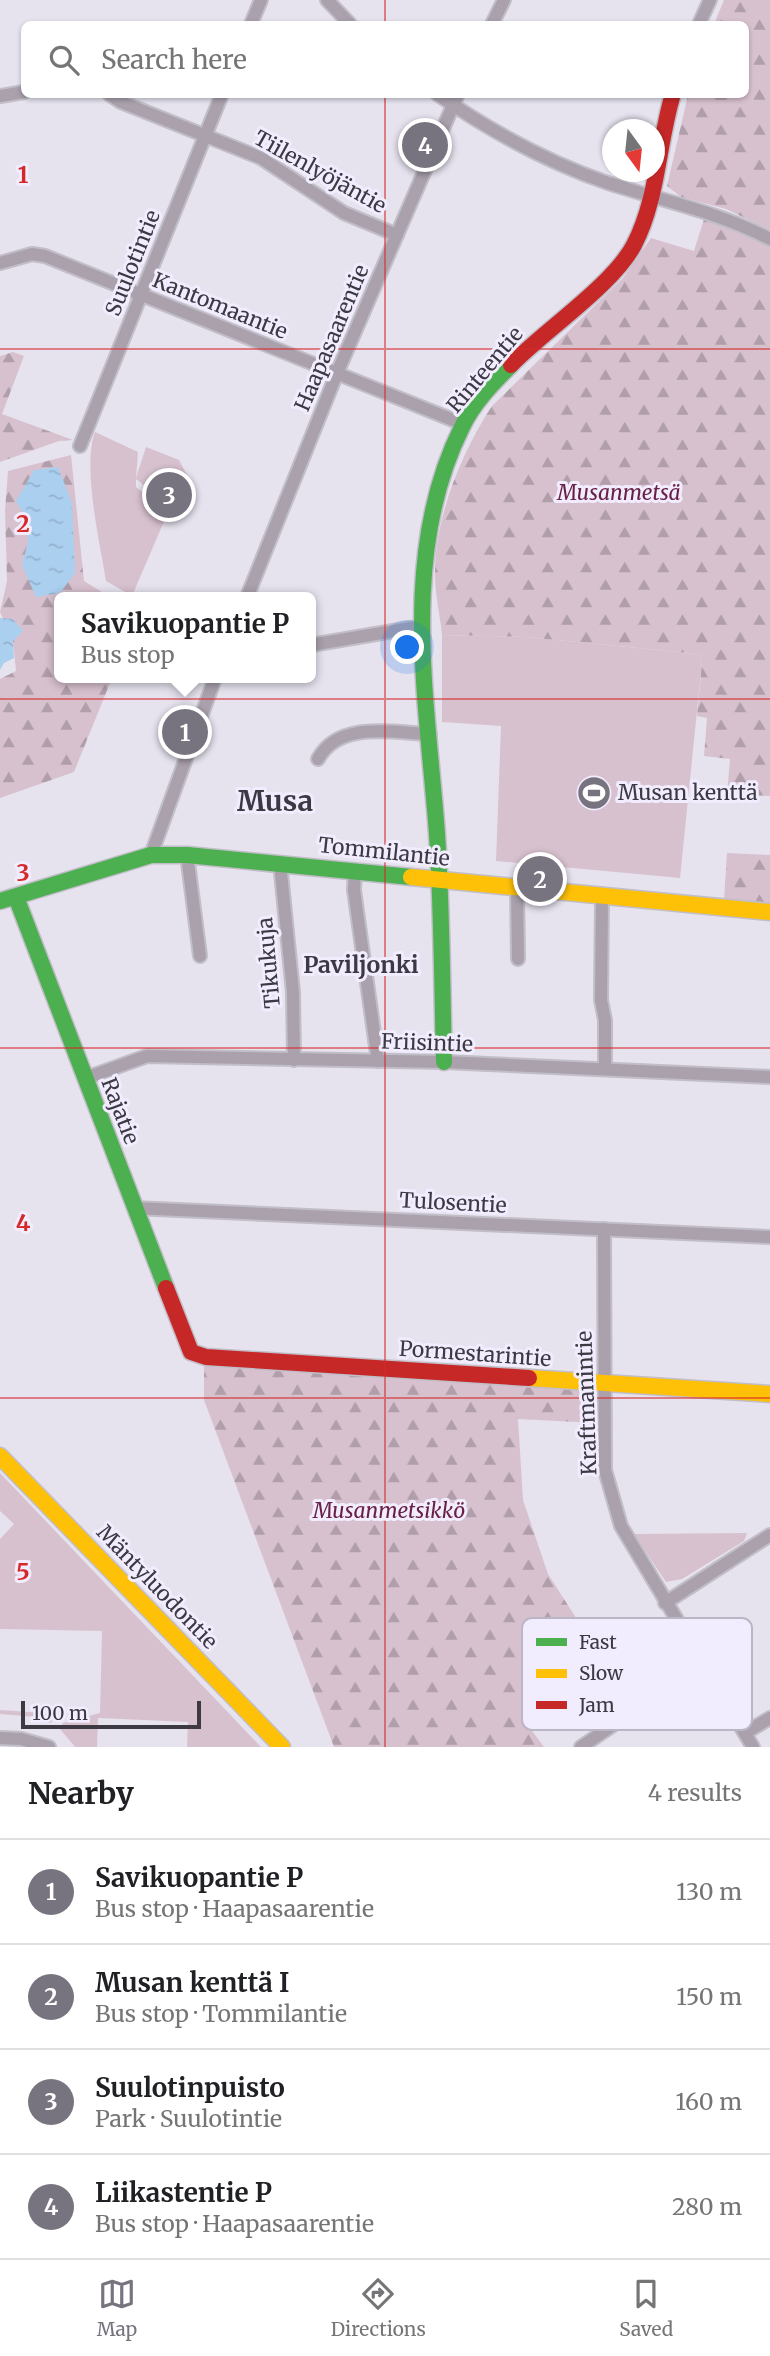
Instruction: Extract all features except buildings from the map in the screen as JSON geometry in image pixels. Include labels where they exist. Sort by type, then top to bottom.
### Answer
[{"type":"main road","name":"Rinteentie","points":[[444,1062],[440,879],[422,580],[426,536],[435,495],[463,424],[485,395],[542,334],[621,265],[638,235],[652,196],[672,98]]},
{"type":"main road","name":"Tommilantie","points":[[0,901],[151,855],[187,855],[770,912]]},
{"type":"main road","name":"Rajatie","points":[[16,897],[184,1341]]},
{"type":"main road","name":"Pormestarintie","points":[[184,1341],[191,1352],[206,1357],[770,1394]]},
{"type":"main road","name":"Mäntyluodontie","points":[[0,1456],[282,1747]]},
{"type":"street","points":[[252,21],[261,0]]},
{"type":"street","points":[[327,0],[347,21]]},
{"type":"street","points":[[494,21],[504,0]]},
{"type":"street","points":[[700,21],[710,0]]},
{"type":"street","points":[[0,96],[21,92]]},
{"type":"street","name":"Tiilenlyöjäntie","points":[[115,98],[261,158],[344,213],[397,235]]},
{"type":"street","name":"Suulotintie","points":[[80,446],[220,98]]},
{"type":"street","points":[[455,100],[531,151],[607,182],[723,217],[770,239]]},
{"type":"street","name":"Haapasaarentie","points":[[249,592],[337,373],[455,100]]},
{"type":"street","name":"Kantomaantie","points":[[0,263],[32,254],[46,256],[463,424]]},
{"type":"street","points":[[316,644],[423,626]]},
{"type":"street","points":[[151,855],[213,683]]},
{"type":"street","points":[[318,759],[326,747],[342,736],[359,732],[430,734]]},
{"type":"street","points":[[187,855],[200,956]]},
{"type":"street","name":"Tikukuja","points":[[280,863],[293,992],[294,1060]]},
{"type":"street","points":[[355,871],[354,890],[378,1061]]},
{"type":"street","points":[[517,887],[518,959]]},
{"type":"street","points":[[602,896],[601,1000],[606,1020],[605,1069]]},
{"type":"street","name":"Friisintie","points":[[86,1078],[147,1056],[444,1062],[770,1077]]},
{"type":"street","name":"Tulosentie","points":[[134,1208],[770,1237]]},
{"type":"street","name":"Kraftmanintie","points":[[604,1229],[605,1470],[621,1526],[674,1618]]},
{"type":"street","points":[[665,1603],[770,1535]]},
{"type":"street","points":[[752,1728],[770,1718]]},
{"type":"street","points":[[581,1747],[606,1730]]},
{"type":"street","points":[[745,1732],[749,1730]]},
{"type":"street","name":"Kraftmanintie","points":[[745,1732],[753,1747]]},
{"type":"street","points":[[0,1738],[21,1739],[49,1747]]},
{"type":"green space","points":[[724,0],[770,0],[770,230],[726,209],[681,197],[667,186],[687,98],[749,98],[749,21],[715,21]]},
{"type":"green space","name":"Musanmetsä","points":[[704,219],[770,245],[770,796],[727,794],[730,759],[704,756],[707,718],[697,716],[702,662],[699,654],[526,637],[442,635],[436,590],[439,531],[452,486],[470,444],[492,406],[623,278],[651,238],[694,251]]},
{"type":"green space","points":[[13,352],[24,356],[2,414],[73,440],[59,441],[0,462],[0,356]]},
{"type":"green space","points":[[95,432],[138,452],[136,478],[146,447],[179,460],[188,477],[176,511],[136,479],[136,487],[168,512],[134,592],[125,592],[106,581],[91,485],[91,447]]},
{"type":"green space","points":[[71,455],[84,581],[102,592],[54,592],[54,683],[110,683],[74,772],[0,798],[0,679],[16,671],[13,641],[0,612],[7,581],[5,511],[8,471]]},
{"type":"green space","name":"Musan kenttä","points":[[442,635],[526,637],[699,654],[702,662],[680,878],[496,861],[501,726],[442,722]]},
{"type":"green space","points":[[727,853],[770,855],[770,904],[724,900]]},
{"type":"green space","name":"Musanmetsikkö","points":[[204,1365],[585,1388],[595,1395],[596,1423],[518,1419],[523,1500],[548,1574],[576,1618],[522,1618],[522,1730],[531,1730],[544,1747],[334,1747],[204,1400]]},
{"type":"green space","points":[[0,1473],[261,1747],[187,1747],[188,1722],[98,1718],[97,1747],[75,1747],[60,1729],[63,1723],[100,1713],[102,1631],[0,1629],[0,1539],[14,1524],[0,1511]]},
{"type":"green space","points":[[747,1533],[744,1541],[682,1579],[666,1582],[634,1534]]},
{"type":"green space","points":[[0,1710],[45,1713],[52,1720],[51,1723],[36,1717],[0,1714]]},
{"type":"water","points":[[58,467],[72,503],[75,573],[61,592],[36,597],[22,565],[28,542],[26,518],[16,501],[34,470]]},
{"type":"water","points":[[0,618],[13,619],[23,631],[13,641],[14,658],[4,663],[0,670]]},
{"type":"traffic: fast","points":[[444,1062],[439,862],[424,679],[424,576],[430,525],[442,475],[467,418],[490,386],[511,365]]},
{"type":"traffic: fast","points":[[0,901],[151,855],[187,855],[411,877]]},
{"type":"traffic: fast","points":[[16,897],[166,1288]]},
{"type":"traffic: slow","points":[[411,877],[770,912]]},
{"type":"traffic: slow","points":[[529,1378],[770,1394]]},
{"type":"traffic: slow","points":[[0,1456],[282,1747]]},
{"type":"traffic: jam","points":[[511,365],[611,276],[634,245],[653,190],[672,98]]},
{"type":"traffic: jam","points":[[166,1288],[191,1352],[206,1357],[529,1378]]},
{"type":"place","name":"Liikastentie P","points":[[425,145]]},
{"type":"place","name":"Suulotinpuisto","points":[[169,495]]},
{"type":"place","name":"Savikuopantie P","points":[[185,732]]},
{"type":"place","name":"Musan kenttä","points":[[594,793]]},
{"type":"place","name":"Musan kenttä I","points":[[540,879]]},
{"type":"district","name":"Musa","points":[[275,801]]},
{"type":"district","name":"Paviljonki","points":[[361,965]]}]
